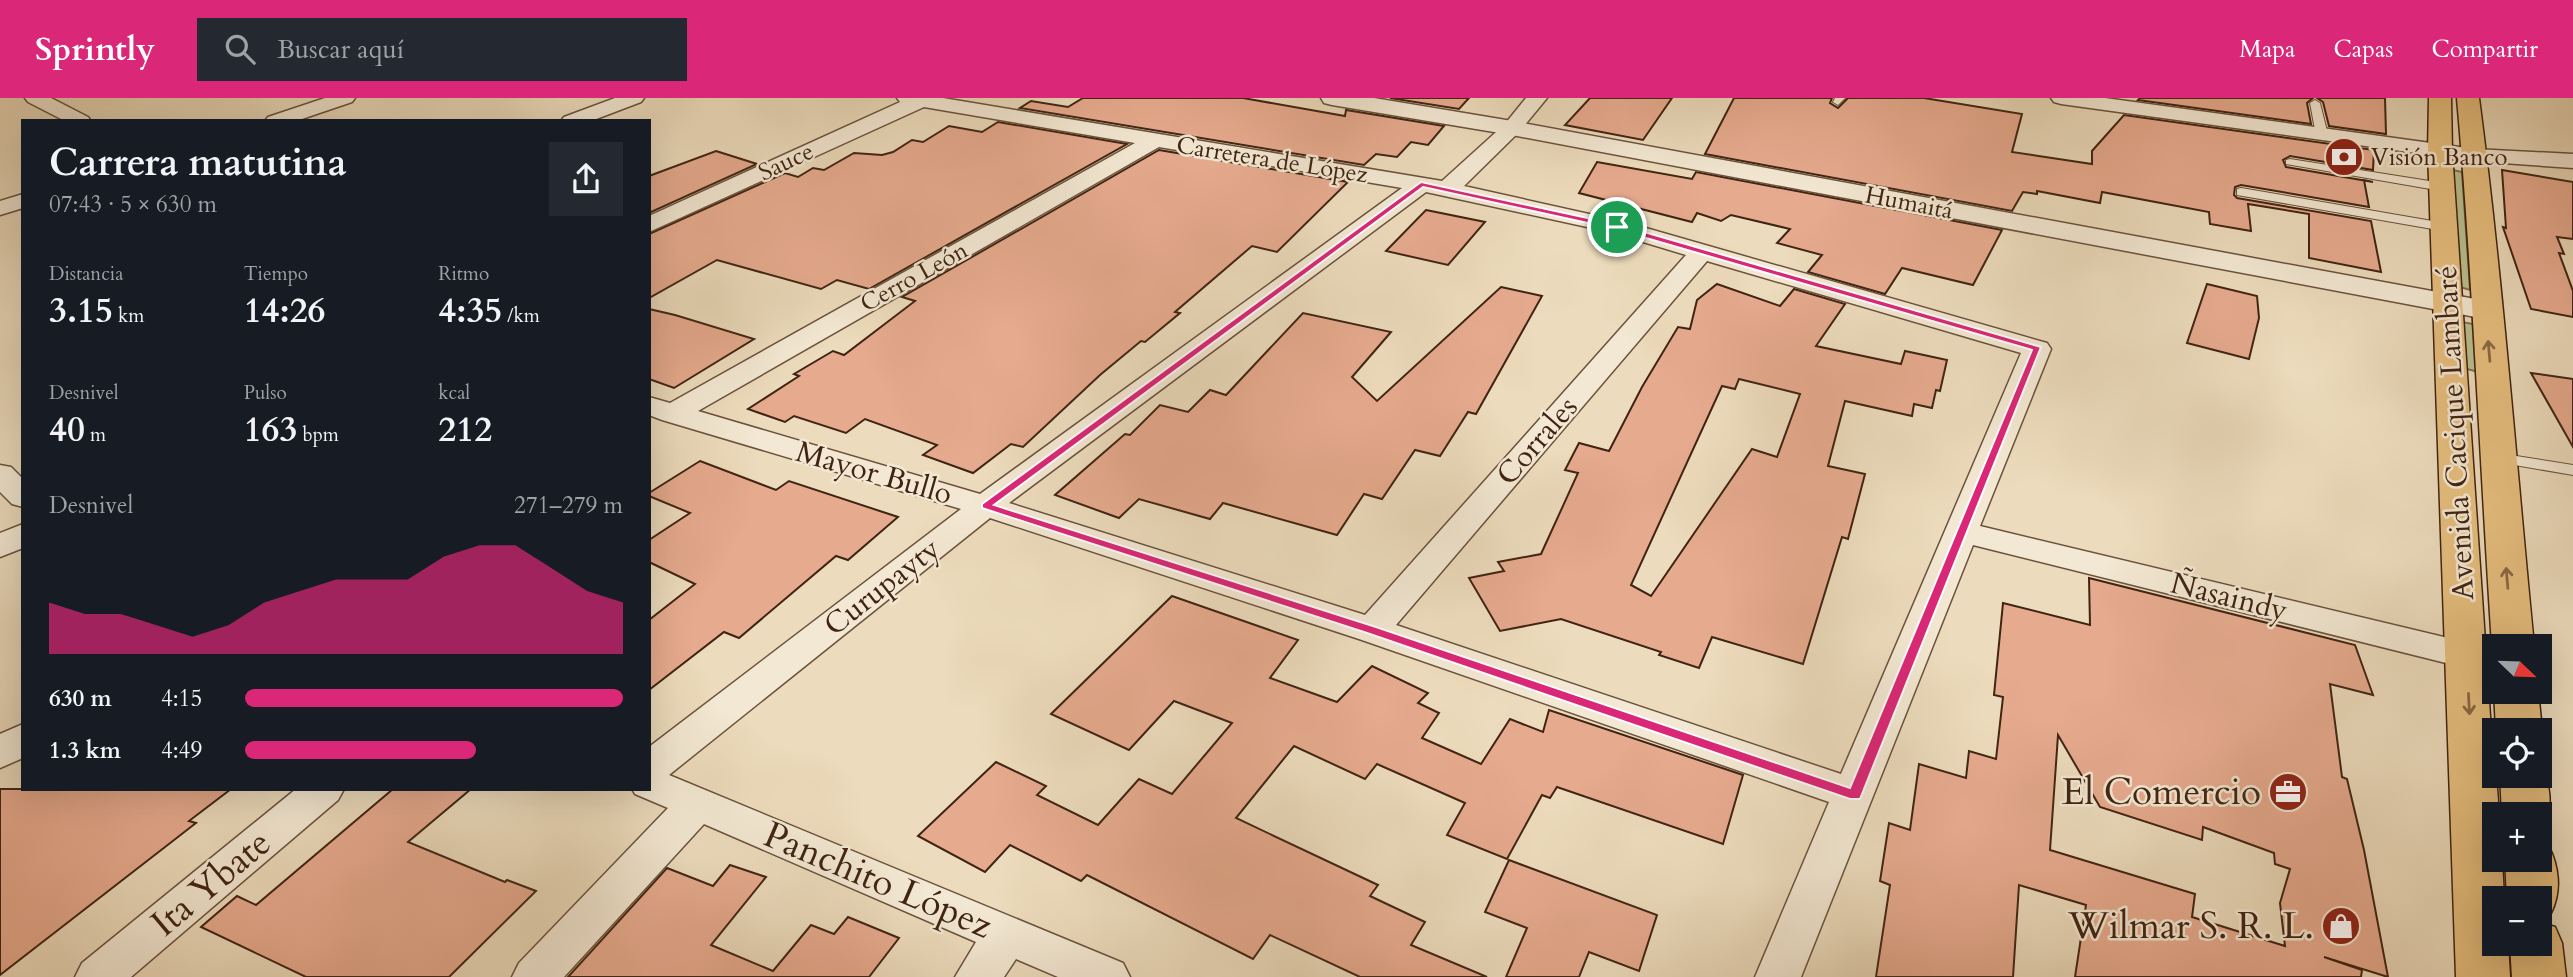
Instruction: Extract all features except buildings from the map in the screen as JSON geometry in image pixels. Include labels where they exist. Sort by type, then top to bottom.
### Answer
[{"type":"main road","name":"Avenida Cacique Lambaré","points":[[2440,98],[2452,164],[2483,235],[2486,310],[2512,634]]},
{"type":"main road","name":"Avenida Cacique Lambaré","points":[[2468,98],[2452,164],[2444,227],[2448,303],[2480,659],[2498,972]]},
{"type":"main road","points":[[2537,956],[2539,977]]},
{"type":"street","points":[[35,98],[77,119]]},
{"type":"street","points":[[281,119],[345,98]]},
{"type":"street","points":[[576,119],[634,98]]},
{"type":"street","name":"Humaitá","points":[[1332,98],[1512,128],[2486,310]]},
{"type":"street","name":"Curupayty","points":[[651,767],[985,506],[1434,187],[1512,128],[1537,98]]},
{"type":"street","points":[[2061,98],[2322,135],[2452,164],[2549,158],[2573,161]]},
{"type":"street","name":"Carretera de López","points":[[915,99],[973,102],[1156,141],[1434,187],[1617,227],[2037,349],[1963,532]]},
{"type":"street","name":"Sauce","points":[[651,224],[915,99]]},
{"type":"street","name":"Cerro León","points":[[661,410],[1156,141]]},
{"type":"street","points":[[2519,160],[2573,172]]},
{"type":"street","points":[[0,208],[21,202]]},
{"type":"street","name":"Corrales","points":[[1371,630],[1702,252]]},
{"type":"street","name":"Mayor Bullo","points":[[661,410],[985,506],[1371,630],[1855,795]]},
{"type":"street","points":[[0,474],[21,495]]},
{"type":"street","points":[[1778,977],[1963,532]]},
{"type":"street","name":"Ñasaindy","points":[[1963,532],[2480,659]]},
{"type":"street","points":[[0,547],[21,535]]},
{"type":"street","points":[[0,753],[21,739]]},
{"type":"street","name":"Panchito López","points":[[651,784],[1107,977]]},
{"type":"street","name":"Ita Ybate","points":[[98,977],[322,791]]},
{"type":"street","points":[[535,977],[699,802]]},
{"type":"street","points":[[978,977],[1007,935]]},
{"type":"lane","points":[[2315,103],[2322,135]]},
{"type":"lane","points":[[2290,162],[2452,164]]},
{"type":"lane","points":[[2241,192],[2444,227]]},
{"type":"lane","points":[[2497,458],[2573,470]]},
{"type":"green space","points":[[2453,170],[2462,172],[2470,290],[2460,287]]},
{"type":"green space","points":[[2462,322],[2473,324],[2478,372],[2467,369]]},
{"type":"place","name":"Visión Banco","points":[[2344,157]]},
{"type":"place","name":"El Comercio","points":[[2288,792]]},
{"type":"place","name":"Wilmar S. R. L.","points":[[2341,926]]},
{"type":"route","points":[[1421,185],[1617,227],[2037,349],[1855,795],[1371,630],[985,506],[1421,185]]}]
